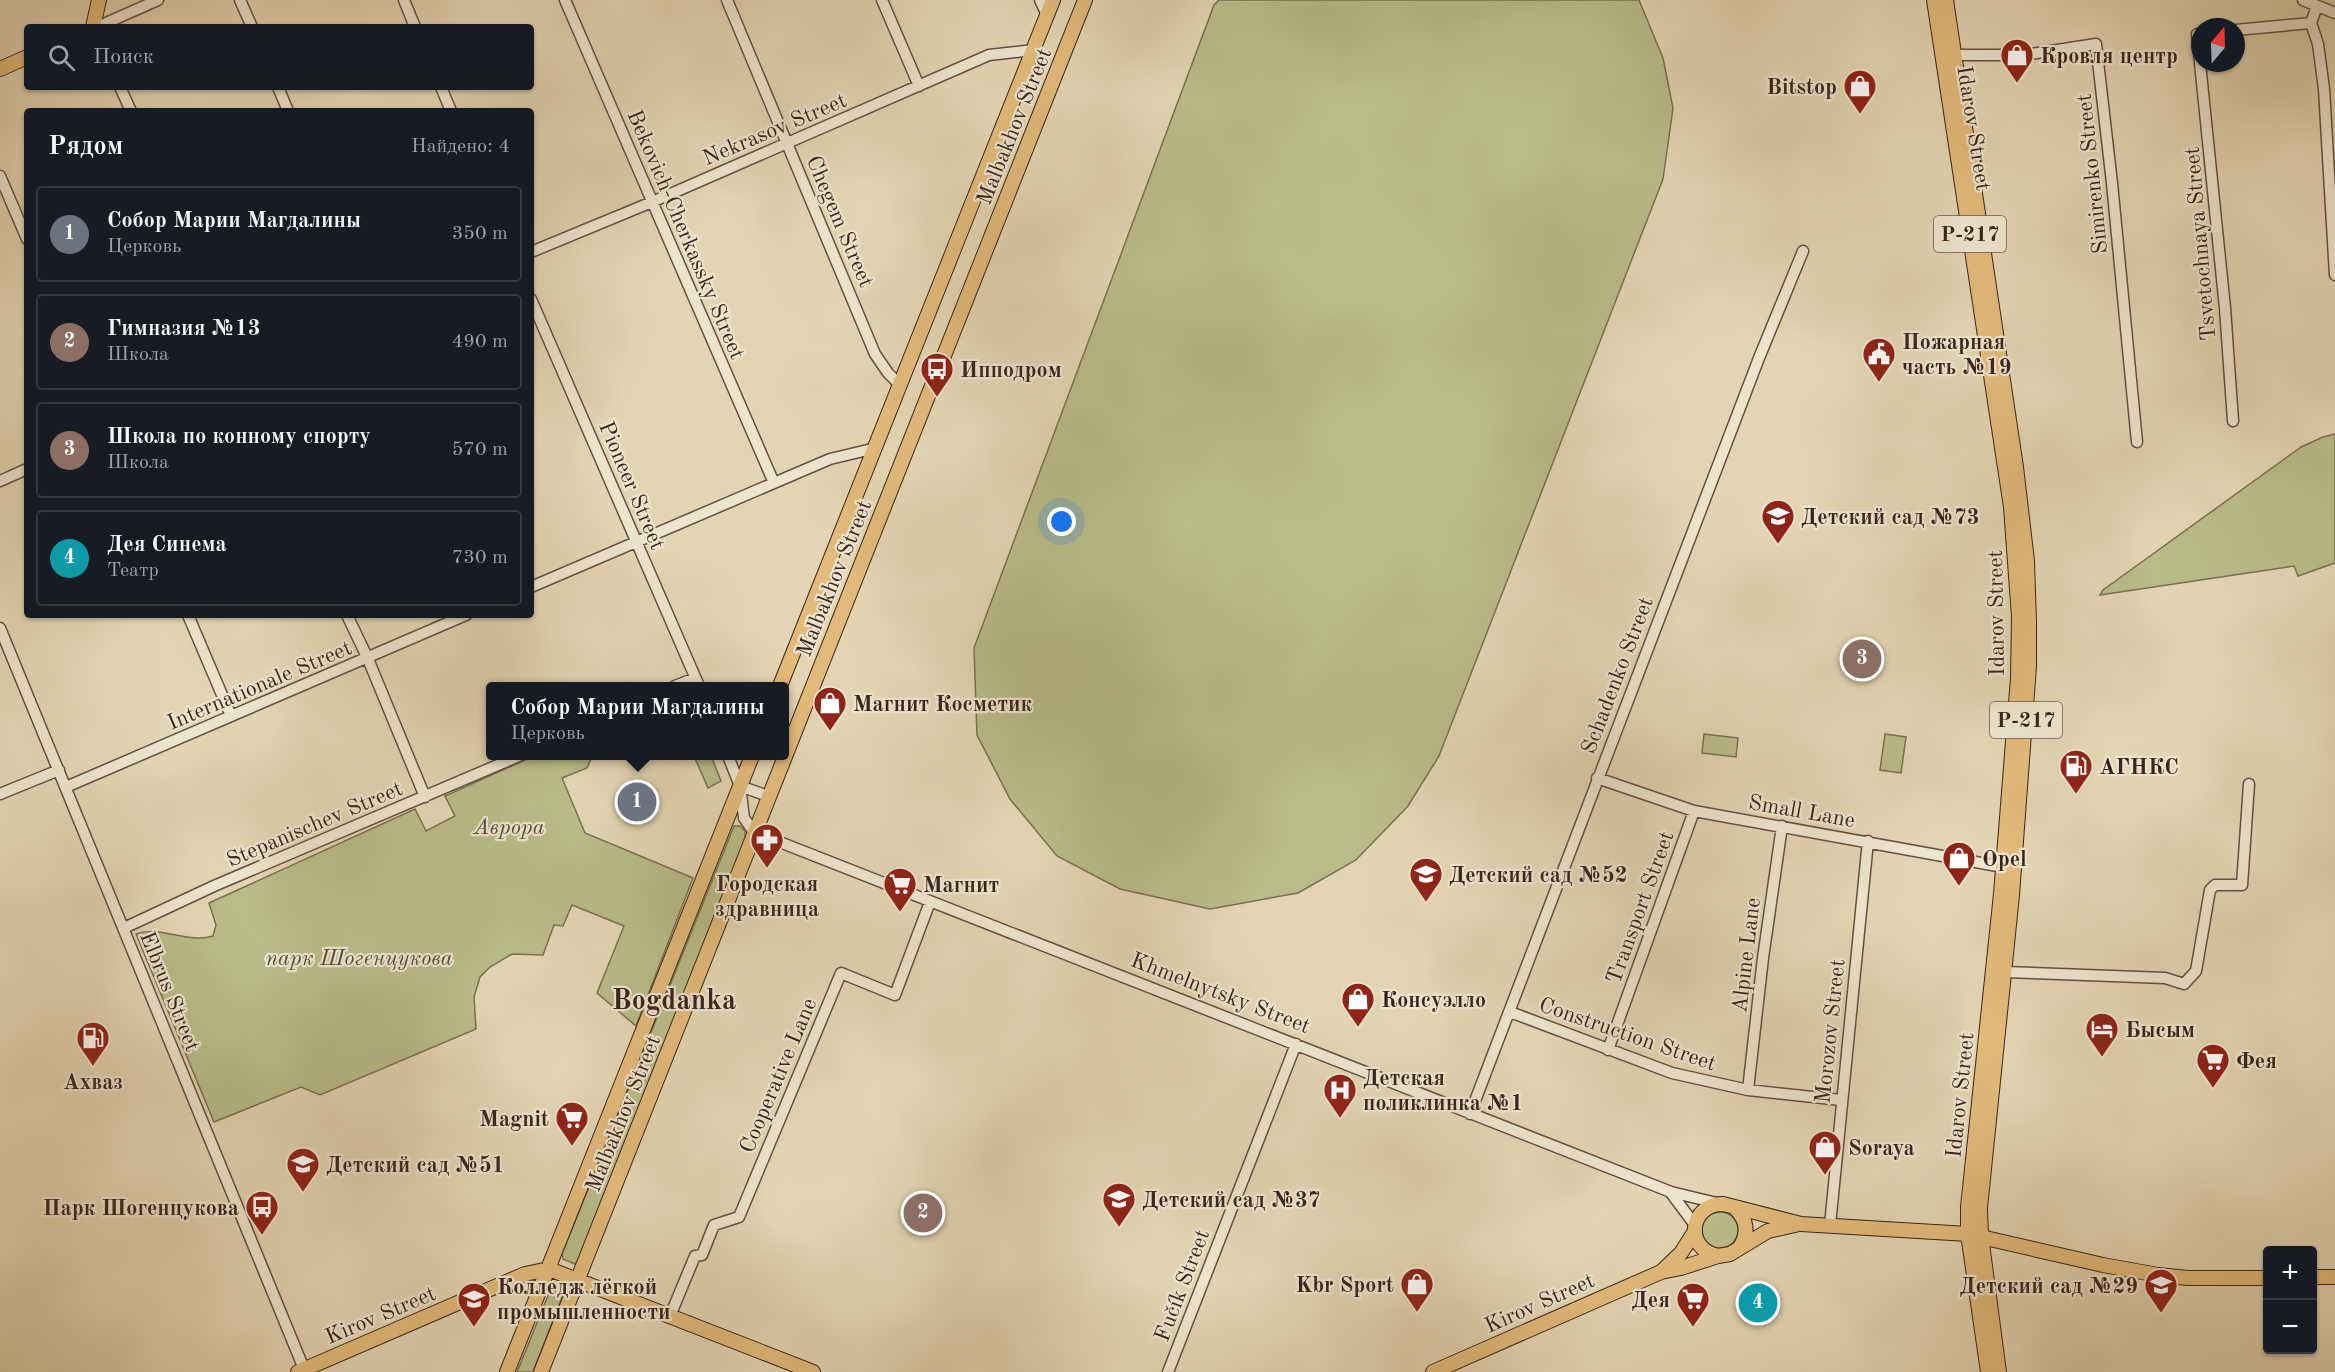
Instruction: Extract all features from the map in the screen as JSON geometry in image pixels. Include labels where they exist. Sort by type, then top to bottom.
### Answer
[{"type":"main road","points":[[95,24],[99,0]]},
{"type":"main road","name":"Malbakhov Street","points":[[782,682],[1053,0]]},
{"type":"main road","name":"Malbakhov Street","points":[[789,743],[1085,0]]},
{"type":"main road","name":"Idarov Street","points":[[1934,0],[2014,534],[2019,617],[2018,678],[2003,867],[1968,1207],[1999,1372]]},
{"type":"main road","name":"Idarov Street","points":[[1946,0],[2014,455],[2027,561],[2030,666],[2004,972],[1980,1208],[1975,1235],[1988,1372]]},
{"type":"main road","points":[[0,69],[24,58]]},
{"type":"main road","name":"Malbakhov Street","points":[[507,1372],[750,760]]},
{"type":"main road","name":"Malbakhov Street","points":[[541,1372],[667,1058],[782,760]]},
{"type":"main road","points":[[1661,1272],[1681,1253],[1695,1228],[1697,1219],[1705,1209],[1717,1204],[1784,1218],[1801,1224],[1975,1235],[2092,1263],[2158,1275],[2188,1278],[2263,1278]]},
{"type":"main road","points":[[1729,1206],[1743,1218],[1746,1230],[1740,1247]]},
{"type":"main road","points":[[1661,1272],[1730,1254],[1768,1231],[1801,1224]]},
{"type":"main road","points":[[1695,1228],[1702,1248],[1718,1256]]},
{"type":"main road","points":[[549,1269],[813,1372]]},
{"type":"main road","name":"Kirov Street","points":[[301,1371],[525,1274],[549,1269]]},
{"type":"main road","name":"Kirov Street","points":[[1434,1372],[1661,1272]]},
{"type":"main road","points":[[2317,1278],[2335,1277]]},
{"type":"street","points":[[102,24],[158,0]]},
{"type":"street","points":[[240,0],[251,24]]},
{"type":"street","points":[[404,0],[415,24]]},
{"type":"street","name":"Bekovich-Cherkassky Street","points":[[565,0],[774,483]]},
{"type":"street","name":"Chegem Street","points":[[727,0],[875,354],[888,373],[900,385]]},
{"type":"street","points":[[882,0],[919,86]]},
{"type":"street","points":[[1041,0],[1047,15]]},
{"type":"street","points":[[2303,0],[2335,13]]},
{"type":"street","points":[[2317,6],[2311,23],[2318,44],[2324,89],[2335,275]]},
{"type":"street","points":[[2245,29],[2311,23]]},
{"type":"street","name":"Simirenko Street","points":[[1954,55],[2024,55],[2096,44],[2137,442]]},
{"type":"street","name":"Nekrasov Street","points":[[534,251],[652,202],[989,55],[1034,50]]},
{"type":"street","name":"Tsvetochnaya Street","points":[[2201,72],[2227,331],[2233,421]]},
{"type":"street","points":[[121,90],[129,108]]},
{"type":"street","points":[[279,90],[287,108]]},
{"type":"street","points":[[442,90],[450,108]]},
{"type":"street","points":[[0,176],[24,232]]},
{"type":"street","name":"Schadenko Street","points":[[1470,1114],[1759,358],[1803,251]]},
{"type":"street","name":"Pioneer Street","points":[[534,306],[697,682]]},
{"type":"street","points":[[534,586],[830,459],[876,448]]},
{"type":"street","points":[[0,481],[24,470]]},
{"type":"street","points":[[189,618],[231,716]]},
{"type":"street","points":[[348,618],[368,658],[425,797]]},
{"type":"street","name":"Internationale Street","points":[[66,787],[459,618]]},
{"type":"street","name":"Elbrus Street","points":[[0,628],[124,928],[301,1371]]},
{"type":"street","name":"Stepanischev Street","points":[[124,928],[214,886],[510,760]]},
{"type":"street","points":[[730,760],[740,786],[744,818],[754,832]]},
{"type":"street","points":[[0,794],[59,770]]},
{"type":"street","name":"Small Lane","points":[[1597,778],[1694,811],[2003,867]]},
{"type":"street","points":[[2004,972],[2165,978],[2184,984],[2196,971],[2210,890],[2215,885],[2242,885],[2248,784]]},
{"type":"street","points":[[740,786],[768,796]]},
{"type":"street","name":"Transport Street","points":[[1608,1050],[1694,811]]},
{"type":"street","points":[[727,820],[744,818]]},
{"type":"street","name":"Alpine Lane","points":[[1748,1090],[1763,958],[1782,826]]},
{"type":"street","name":"Khmelnytsky Street","points":[[754,832],[1671,1192],[1729,1206]]},
{"type":"street","name":"Morozov Street","points":[[1830,1226],[1868,842]]},
{"type":"street","name":"Cooperative Lane","points":[[670,1316],[695,1256],[702,1255],[714,1225],[739,1216],[841,973],[894,995],[930,902]]},
{"type":"street","name":"Construction Street","points":[[1509,1012],[1671,1073],[1748,1090],[1841,1100]]},
{"type":"street","name":"Fučík Street","points":[[1168,1372],[1296,1044]]},
{"type":"street","points":[[1671,1192],[1695,1228]]},
{"type":"green space","points":[[1219,0],[1639,0],[1663,58],[1673,108],[1663,179],[1439,756],[1408,806],[1356,860],[1298,893],[1210,909],[1120,889],[1057,856],[1010,799],[977,735],[974,648],[1214,5]]},
{"type":"green space","points":[[2335,434],[2335,563],[2298,576],[2294,566],[2100,595],[2103,590],[2301,447]]},
{"type":"green space","points":[[1704,734],[1738,738],[1736,757],[1702,753]]},
{"type":"green space","points":[[1885,734],[1906,737],[1901,773],[1880,770]]},
{"type":"green space","name":"парк Шогенцукова","points":[[525,760],[590,760],[587,768],[562,778],[585,833],[693,878],[636,1026],[597,993],[624,926],[572,905],[563,926],[554,925],[543,955],[512,954],[490,967],[480,977],[474,997],[476,1029],[320,1095],[301,1087],[214,1122],[136,934],[155,932],[194,938],[213,936],[216,925],[209,903],[415,809],[426,831],[455,816],[445,796]]},
{"type":"green space","points":[[696,760],[713,760],[721,781],[708,788]]},
{"type":"green space","points":[[734,826],[740,826],[745,831],[745,838],[579,1260],[575,1264],[563,1259],[562,1254]]},
{"type":"green space","points":[[1720,1212],[1733,1217],[1738,1230],[1733,1243],[1720,1248],[1707,1243],[1702,1230],[1707,1217]]},
{"type":"green space","points":[[558,1288],[563,1295],[533,1372],[517,1372],[549,1293]]},
{"type":"place","name":"Кровля центр","points":[[2017,84]]},
{"type":"place","name":"Bitstop","points":[[1860,115]]},
{"type":"place","name":"Пожарная часть №19","points":[[1879,383]]},
{"type":"place","name":"Ипподром","points":[[937,398]]},
{"type":"place","name":"Детский сад №73","points":[[1778,545]]},
{"type":"place","name":"Школа по конному спорту","points":[[1862,659]]},
{"type":"place","name":"Магнит Косметик","points":[[830,732]]},
{"type":"place","name":"АГНКС","points":[[2076,795]]},
{"type":"place","name":"Собор Марии Магдалины","points":[[637,802]]},
{"type":"place","name":"Городская здравница","points":[[767,869]]},
{"type":"place","name":"Opel","points":[[1959,887]]},
{"type":"place","name":"Детский сад №52","points":[[1426,903]]},
{"type":"place","name":"Магнит","points":[[900,913]]},
{"type":"place","name":"Консуэлло","points":[[1358,1028]]},
{"type":"place","name":"Бысым","points":[[2102,1058]]},
{"type":"place","name":"Ахваз","points":[[93,1067]]},
{"type":"place","name":"Фея","points":[[2213,1089]]},
{"type":"place","name":"Детская поликлинка №1","points":[[1340,1119]]},
{"type":"place","name":"Magnit","points":[[572,1147]]},
{"type":"place","name":"Soraya","points":[[1825,1176]]},
{"type":"place","name":"Детский сад №51","points":[[303,1193]]},
{"type":"place","name":"Гимназия №13","points":[[923,1213]]},
{"type":"place","name":"Детский сад №37","points":[[1119,1228]]},
{"type":"place","name":"Парк Шогенцукова","points":[[262,1236]]},
{"type":"place","name":"Дея Синема","points":[[1758,1303]]},
{"type":"place","name":"Kbr Sport","points":[[1417,1313]]},
{"type":"place","name":"Детский сад №29","points":[[2161,1314]]},
{"type":"place","name":"Колледж лёгкой промышленности","points":[[474,1328]]},
{"type":"place","name":"Дея","points":[[1693,1328]]},
{"type":"district","name":"Bogdanka","points":[[674,999]]},
{"type":"park label","name":"Аврора","points":[[509,826]]}]
